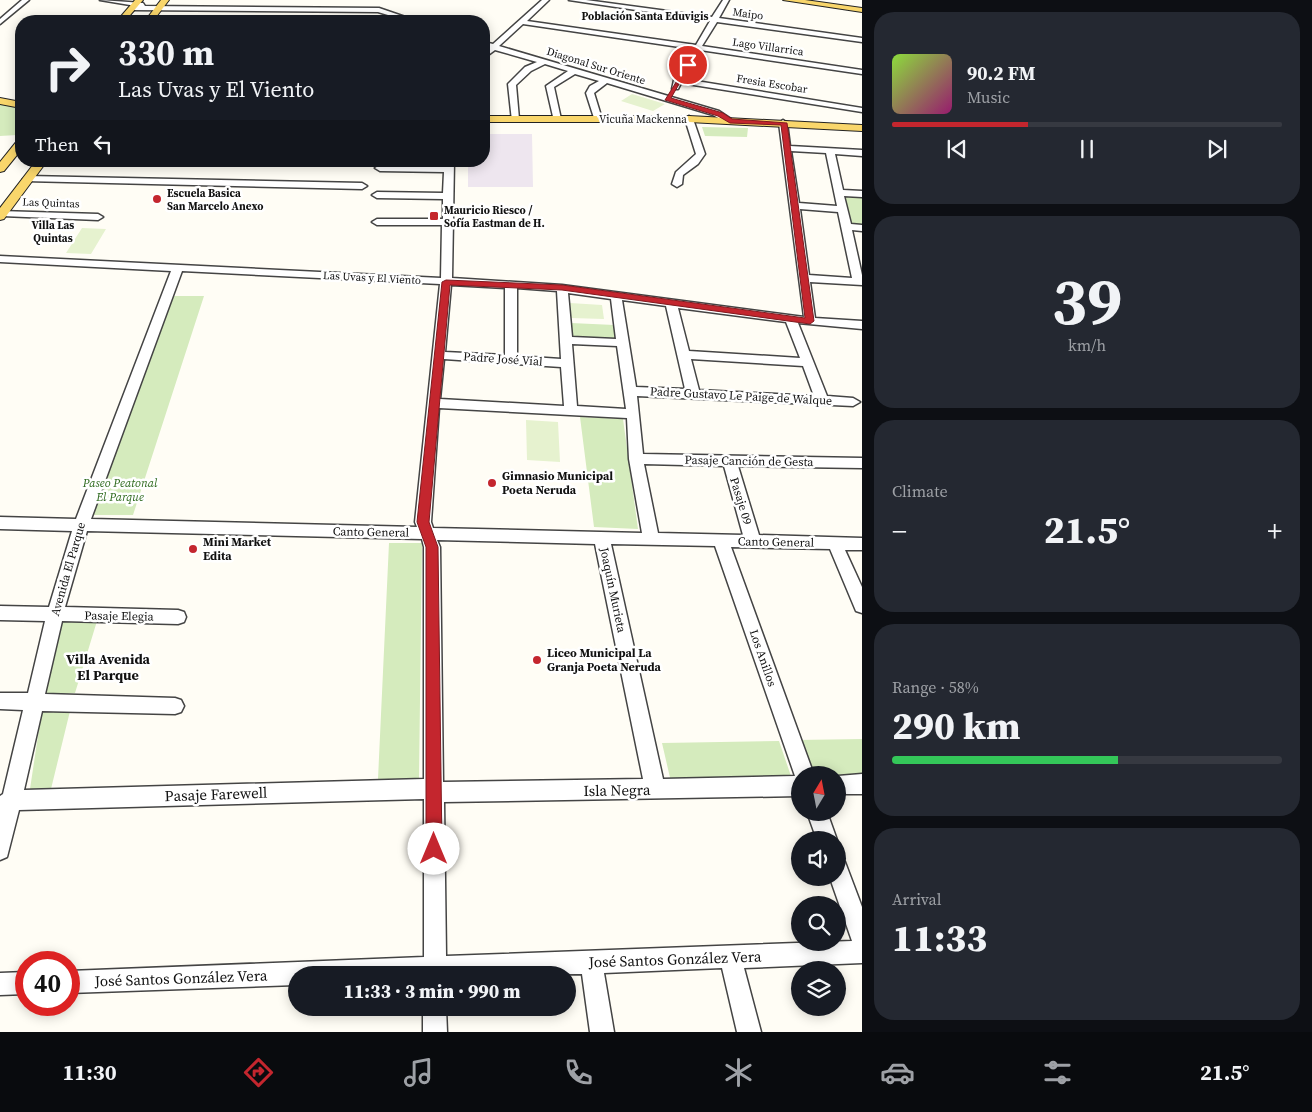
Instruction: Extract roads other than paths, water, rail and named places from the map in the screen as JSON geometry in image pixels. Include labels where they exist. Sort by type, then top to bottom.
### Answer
[{"type":"main road","points":[[787,0],[862,8]]},
{"type":"main road","points":[[812,0],[862,8]]},
{"type":"main road","points":[[153,15],[162,3]]},
{"type":"main road","points":[[126,15],[136,4]]},
{"type":"main road","points":[[0,101],[15,104]]},
{"type":"main road","name":"Vicuña Mackenna","points":[[490,119],[689,119],[862,128]]},
{"type":"main road","points":[[0,169],[15,150]]},
{"type":"main road","points":[[1,215],[37,167]]},
{"type":"street","points":[[0,22],[26,0]]},
{"type":"street","points":[[103,0],[136,4],[162,3],[287,12],[379,10],[388,15]]},
{"type":"street","points":[[490,51],[546,0]]},
{"type":"street","name":"Maipo","points":[[572,0],[862,40]]},
{"type":"street","points":[[668,99],[726,0]]},
{"type":"street","points":[[379,10],[388,4]]},
{"type":"street","name":"Lago Villarrica","points":[[522,22],[862,72]]},
{"type":"street","name":"Diagonal Sur Oriente","points":[[490,46],[720,114],[730,121]]},
{"type":"street","points":[[515,119],[512,84],[528,69],[544,62]]},
{"type":"street","points":[[557,119],[550,86],[574,71]]},
{"type":"street","points":[[598,119],[590,92],[606,80]]},
{"type":"street","name":"Fresia Escobar","points":[[678,80],[862,110]]},
{"type":"street","points":[[677,184],[679,174],[698,160],[700,154],[689,119]]},
{"type":"street","points":[[784,123],[810,321]]},
{"type":"street","points":[[787,148],[862,153]]},
{"type":"street","points":[[804,278],[860,282],[830,151]]},
{"type":"street","points":[[380,168],[403,167]]},
{"type":"street","points":[[435,966],[432,547],[423,522],[446,282],[449,167]]},
{"type":"street","points":[[28,179],[362,186]]},
{"type":"street","points":[[839,193],[862,194]]},
{"type":"street","points":[[378,195],[448,196]]},
{"type":"street","points":[[795,206],[843,210]]},
{"type":"street","name":"Las Quintas","points":[[1,215],[98,217]]},
{"type":"street","points":[[377,222],[448,222]]},
{"type":"street","points":[[847,227],[862,228]]},
{"type":"street","name":"Las Uvas y El Viento","points":[[0,259],[511,284],[562,288],[791,319],[862,325]]},
{"type":"street","name":"Avenida El Parque","points":[[0,850],[6,803],[35,702],[55,614],[80,526],[178,268]]},
{"type":"street","points":[[511,284],[511,360]]},
{"type":"street","points":[[562,288],[571,411]]},
{"type":"street","points":[[616,295],[633,414],[636,459],[651,539]]},
{"type":"street","points":[[671,303],[693,394]]},
{"type":"street","points":[[791,319],[822,400]]},
{"type":"street","points":[[566,340],[622,343]]},
{"type":"street","name":"Padre José Vial","points":[[438,355],[568,363]]},
{"type":"street","points":[[684,355],[808,362]]},
{"type":"street","name":"Padre Gustavo Le Paige de Walque","points":[[629,391],[853,402]]},
{"type":"street","points":[[433,403],[633,414]]},
{"type":"street","name":"Pasaje Canción de Gesta","points":[[636,459],[862,463]]},
{"type":"street","name":"Pasaje 09","points":[[728,460],[753,542]]},
{"type":"street","name":"Canto General","points":[[0,523],[862,544]]},
{"type":"street","name":"Joaquín Murieta","points":[[602,538],[656,789]]},
{"type":"street","name":"Los Anillos","points":[[721,541],[801,766]]},
{"type":"street","points":[[835,544],[862,606]]},
{"type":"street","name":"Pasaje Elegia","points":[[0,613],[178,617]]},
{"type":"street","points":[[0,701],[175,706]]},
{"type":"street","points":[[846,785],[862,784]]},
{"type":"street","name":"Isla Negra","points":[[434,790],[452,793],[791,786]]},
{"type":"street","name":"Pasaje Farewell","points":[[6,803],[418,788],[434,790]]},
{"type":"street","points":[[844,886],[862,938]]},
{"type":"street","name":"José Santos González Vera","points":[[522,966],[862,952]]},
{"type":"street","points":[[730,957],[749,1032]]},
{"type":"street","points":[[591,962],[602,1032]]},
{"type":"street","name":"José Santos González Vera","points":[[80,982],[288,975]]},
{"type":"street","points":[[0,984],[15,983]]},
{"type":"street","points":[[435,1016],[435,1032]]},
{"type":"place","name":"Escuela Basica San Marcelo Anexo","points":[[157,199]]},
{"type":"place","name":"Mauricio Riesco / Sofía Eastman de H.","points":[[434,216]]},
{"type":"place","name":"Gimnasio Municipal Poeta Neruda","points":[[492,483]]},
{"type":"place","name":"Mini Market Edita","points":[[193,549]]},
{"type":"place","name":"Liceo Municipal La Granja Poeta Neruda","points":[[537,660]]},
{"type":"district","name":"Población Santa Eduvigis","points":[[645,16]]},
{"type":"district","name":"Villa Las Quintas","points":[[53,231]]},
{"type":"district","name":"Villa Avenida El Parque","points":[[108,668]]},
{"type":"park label","name":"Paseo Peatonal El Parque","points":[[120,490]]}]
